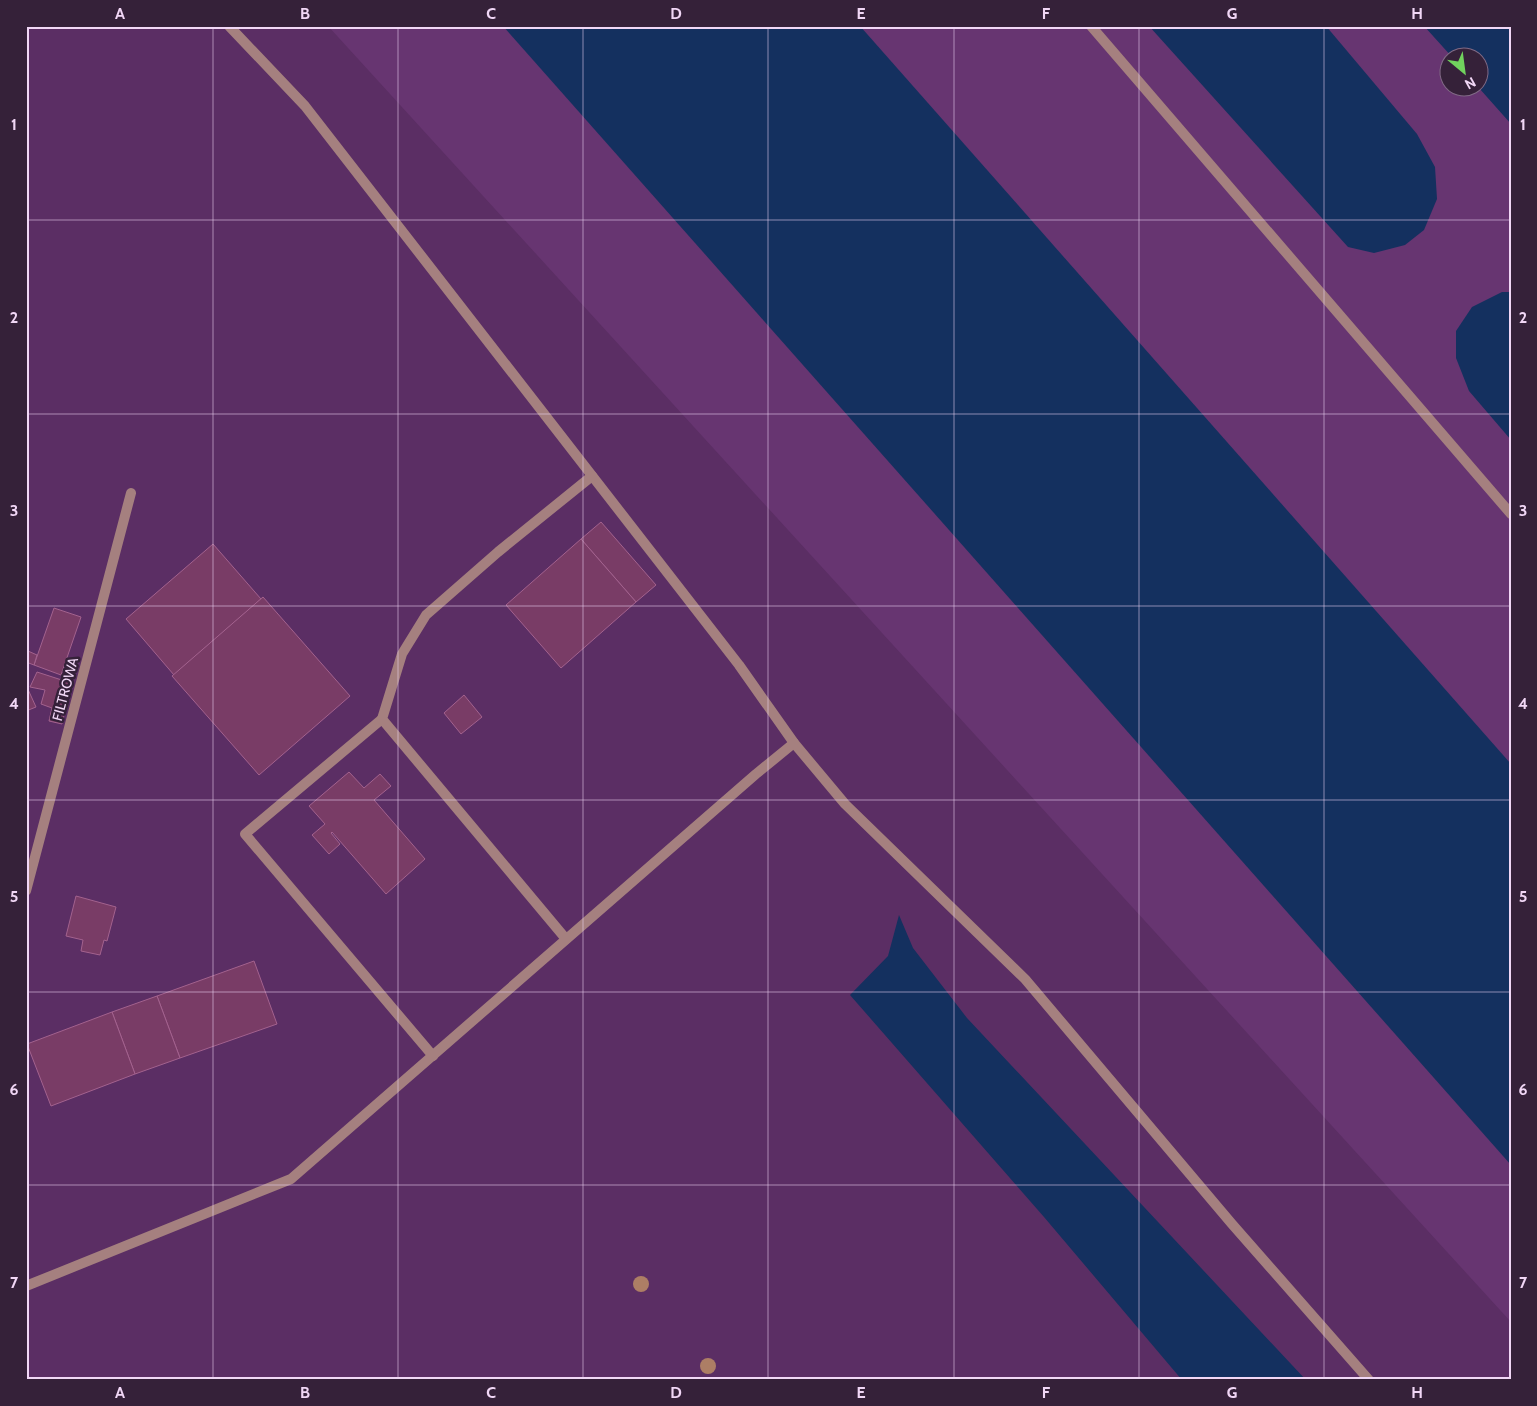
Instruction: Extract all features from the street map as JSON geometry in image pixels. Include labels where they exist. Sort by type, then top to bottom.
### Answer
[{"type":"street","points":[[229,26],[306,106],[739,665],[794,743],[844,804],[1026,980],[1232,1224],[1369,1380]]},
{"type":"street","points":[[1091,26],[1511,514]]},
{"type":"street","points":[[433,1056],[245,834],[382,719],[402,654],[426,615],[498,552],[592,476]]},
{"type":"street","name":"FILTROWA","points":[[26,891],[131,493]]},
{"type":"street","points":[[382,719],[566,939]]},
{"type":"street","points":[[26,1286],[291,1179],[794,743]]},
{"type":"path","points":[[26,1372],[30,1380]]},
{"type":"shaded area","points":[[328,26],[1511,26],[1511,1322]]},
{"type":"water","points":[[503,26],[860,26],[1511,764],[1511,1165]]},
{"type":"water","points":[[1149,26],[1326,26],[1417,134],[1435,167],[1437,199],[1424,230],[1405,245],[1374,253],[1348,247]]},
{"type":"water","points":[[1424,26],[1511,26],[1511,124],[1488,98],[1490,98],[1490,48],[1444,48]]},
{"type":"water","points":[[1502,292],[1511,292],[1511,440],[1469,391],[1456,358],[1456,331],[1472,307]]},
{"type":"water","points":[[899,915],[913,948],[967,1018],[1306,1380],[1182,1380],[1044,1217],[850,995],[888,956]]},
{"type":"building","points":[[601,522],[656,585],[636,602],[581,539]]},
{"type":"building","points":[[581,539],[636,602],[561,668],[506,605]]},
{"type":"building","points":[[213,544],[261,599],[174,675],[126,619]]},
{"type":"building","points":[[263,597],[350,696],[259,775],[172,676]]},
{"type":"building","points":[[54,608],[81,617],[61,675],[34,665]]},
{"type":"building","points":[[28,651],[37,655],[34,665],[26,662]]},
{"type":"building","points":[[37,672],[71,683],[62,724],[49,721],[52,708],[41,704],[45,690],[30,687]]},
{"type":"building","points":[[26,685],[36,707],[26,711]]},
{"type":"building","points":[[464,695],[482,717],[461,734],[444,713]]},
{"type":"building","points":[[349,772],[364,788],[380,774],[391,786],[374,800],[425,859],[386,894],[332,832],[340,844],[329,854],[312,835],[325,824],[309,806]]},
{"type":"building","points":[[76,896],[116,907],[107,941],[104,940],[100,955],[81,951],[83,940],[66,936]]},
{"type":"building","points":[[254,961],[277,1024],[180,1058],[157,996]]},
{"type":"building","points":[[157,996],[180,1058],[135,1074],[112,1012]]},
{"type":"building","points":[[112,1012],[135,1074],[51,1106],[27,1044]]}]
